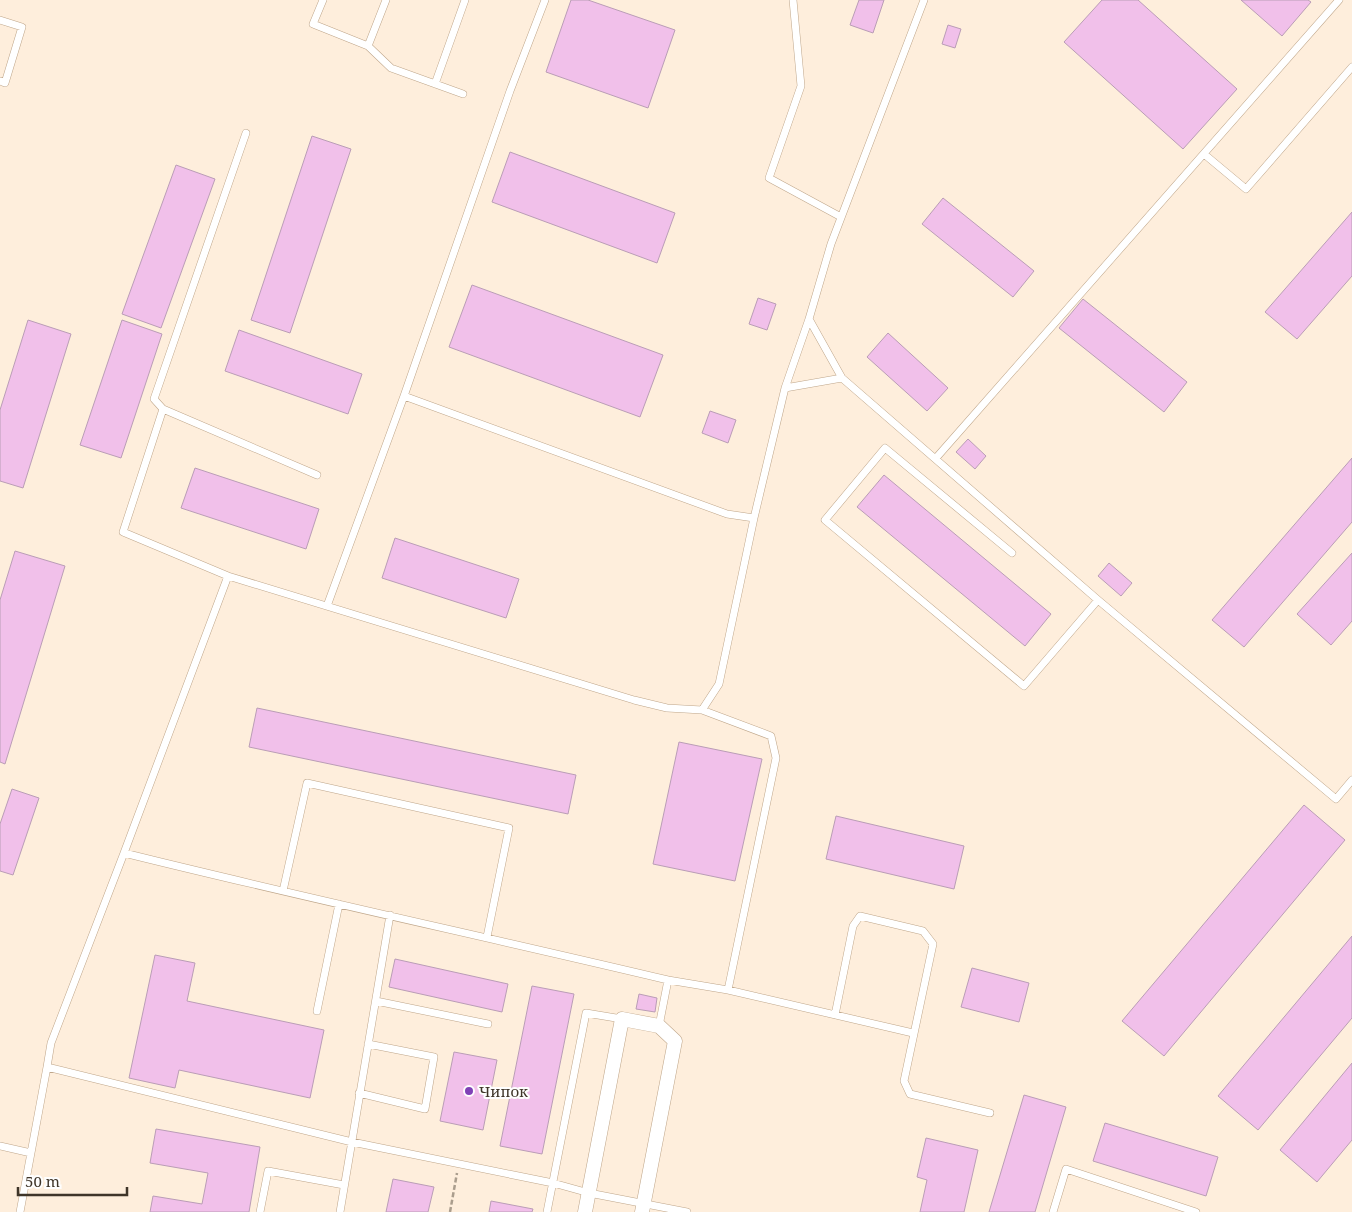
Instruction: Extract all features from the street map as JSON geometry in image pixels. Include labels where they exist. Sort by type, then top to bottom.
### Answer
[{"type":"street","points":[[585,1212],[622,1019],[659,1026],[676,1041],[643,1208]]},
{"type":"lane","points":[[323,0],[313,24],[368,46],[391,68],[462,94]]},
{"type":"lane","points":[[368,46],[386,0]]},
{"type":"lane","points":[[435,84],[465,0]]},
{"type":"lane","points":[[327,606],[404,396],[510,91],[545,0]]},
{"type":"lane","points":[[793,0],[801,86],[769,178],[841,217]]},
{"type":"lane","points":[[702,710],[718,684],[754,518],[785,388],[809,319],[831,244],[924,0]]},
{"type":"lane","points":[[936,458],[1339,0]]},
{"type":"lane","points":[[0,20],[22,27],[5,82],[0,81]]},
{"type":"lane","points":[[1204,154],[1246,189],[1352,67]]},
{"type":"lane","points":[[246,133],[154,399],[163,409],[317,475]]},
{"type":"lane","points":[[809,319],[842,378],[1098,600],[1336,799],[1352,780]]},
{"type":"lane","points":[[785,388],[842,378]]},
{"type":"lane","points":[[404,396],[727,514],[754,518]]},
{"type":"lane","points":[[163,409],[123,532],[228,576],[634,700],[667,708],[702,710],[771,736],[776,758],[728,990]]},
{"type":"lane","points":[[1012,553],[885,448],[825,520],[1024,686],[1098,600]]},
{"type":"lane","points":[[20,1212],[51,1044],[228,576]]},
{"type":"lane","points":[[283,891],[307,783],[510,828],[487,937]]},
{"type":"lane","points":[[124,853],[668,980],[728,990],[913,1032]]},
{"type":"lane","points":[[317,1011],[339,904]]},
{"type":"lane","points":[[340,1212],[390,915]]},
{"type":"lane","points":[[835,1015],[853,926],[860,916],[924,931],[933,944],[904,1081],[910,1094],[990,1113]]},
{"type":"lane","points":[[659,1026],[668,980]]},
{"type":"lane","points":[[376,1001],[488,1024]]},
{"type":"lane","points":[[547,1212],[586,1013],[622,1019]]},
{"type":"lane","points":[[359,1093],[425,1109],[434,1057],[368,1044]]},
{"type":"lane","points":[[48,1067],[352,1142],[553,1183],[643,1208],[687,1212]]},
{"type":"lane","points":[[0,1146],[31,1153]]},
{"type":"lane","points":[[1053,1212],[1066,1169],[1196,1212]]},
{"type":"lane","points":[[260,1212],[268,1171],[344,1185]]},
{"type":"path","points":[[450,1212],[459,1165]]},
{"type":"building","points":[[571,0],[588,0],[675,30],[648,108],[546,72]]},
{"type":"building","points":[[859,0],[884,0],[873,33],[850,25]]},
{"type":"building","points":[[1102,0],[1138,0],[1237,89],[1183,149],[1064,42]]},
{"type":"building","points":[[1241,0],[1308,0],[1311,2],[1282,36]]},
{"type":"building","points":[[948,25],[961,29],[955,48],[942,44]]},
{"type":"building","points":[[312,136],[351,149],[290,333],[251,320]]},
{"type":"building","points":[[510,152],[675,213],[657,263],[492,202]]},
{"type":"building","points":[[176,165],[215,179],[161,328],[122,314]]},
{"type":"building","points":[[943,198],[1034,271],[1013,297],[922,224]]},
{"type":"building","points":[[1352,212],[1352,276],[1297,339],[1265,312]]},
{"type":"building","points":[[472,285],[663,355],[640,417],[449,347]]},
{"type":"building","points":[[758,298],[776,304],[767,330],[749,324]]},
{"type":"building","points":[[1083,299],[1187,382],[1164,412],[1059,328]]},
{"type":"building","points":[[28,320],[71,334],[23,488],[0,481],[0,410]]},
{"type":"building","points":[[122,320],[162,334],[121,458],[80,445]]},
{"type":"building","points":[[239,330],[362,374],[348,414],[225,371]]},
{"type":"building","points":[[888,333],[948,388],[927,411],[867,357]]},
{"type":"building","points":[[710,411],[736,420],[728,443],[702,433]]},
{"type":"building","points":[[968,439],[986,456],[975,469],[956,452]]},
{"type":"building","points":[[1352,458],[1352,522],[1244,647],[1212,620]]},
{"type":"building","points":[[195,468],[319,509],[306,549],[181,508]]},
{"type":"building","points":[[884,475],[1051,614],[1025,646],[857,507]]},
{"type":"building","points":[[395,538],[519,579],[506,618],[382,578]]},
{"type":"building","points":[[15,551],[65,566],[5,764],[0,762],[0,600]]},
{"type":"building","points":[[1352,553],[1352,621],[1331,645],[1297,614]]},
{"type":"building","points":[[1109,563],[1132,583],[1121,596],[1098,576]]},
{"type":"building","points":[[257,708],[576,775],[568,814],[249,747]]},
{"type":"building","points":[[679,742],[762,759],[735,881],[653,864]]},
{"type":"building","points":[[12,789],[39,798],[13,875],[0,871],[0,824]]},
{"type":"building","points":[[1304,805],[1345,840],[1164,1056],[1122,1021]]},
{"type":"building","points":[[836,816],[964,846],[954,889],[826,859]]},
{"type":"building","points":[[1352,936],[1352,1018],[1258,1130],[1218,1096]]},
{"type":"building","points":[[155,955],[195,963],[187,1001],[324,1030],[310,1098],[179,1070],[175,1088],[129,1078]]},
{"type":"building","points":[[395,959],[508,984],[502,1012],[389,987]]},
{"type":"building","points":[[972,968],[1029,983],[1019,1022],[961,1007]]},
{"type":"building","points":[[532,986],[574,994],[542,1154],[500,1146]]},
{"type":"building","points":[[639,994],[657,998],[655,1012],[636,1009]]},
{"type":"building","name":"Чипок","points":[[454,1052],[497,1060],[483,1130],[440,1121]]},
{"type":"building","points":[[1352,1063],[1352,1140],[1317,1182],[1280,1150]]},
{"type":"building","points":[[1024,1095],[1066,1107],[1035,1212],[989,1212]]},
{"type":"building","points":[[1105,1123],[1218,1157],[1206,1196],[1093,1161]]},
{"type":"building","points":[[156,1129],[260,1147],[249,1212],[150,1212],[153,1196],[202,1204],[208,1173],[150,1163]]},
{"type":"building","points":[[926,1138],[978,1150],[964,1212],[920,1212],[927,1180],[917,1177]]},
{"type":"building","points":[[393,1179],[434,1187],[428,1212],[386,1212]]},
{"type":"building","points":[[491,1201],[533,1209],[532,1212],[489,1212]]},
{"type":"place","name":"Чипок","points":[[469,1091]]}]
